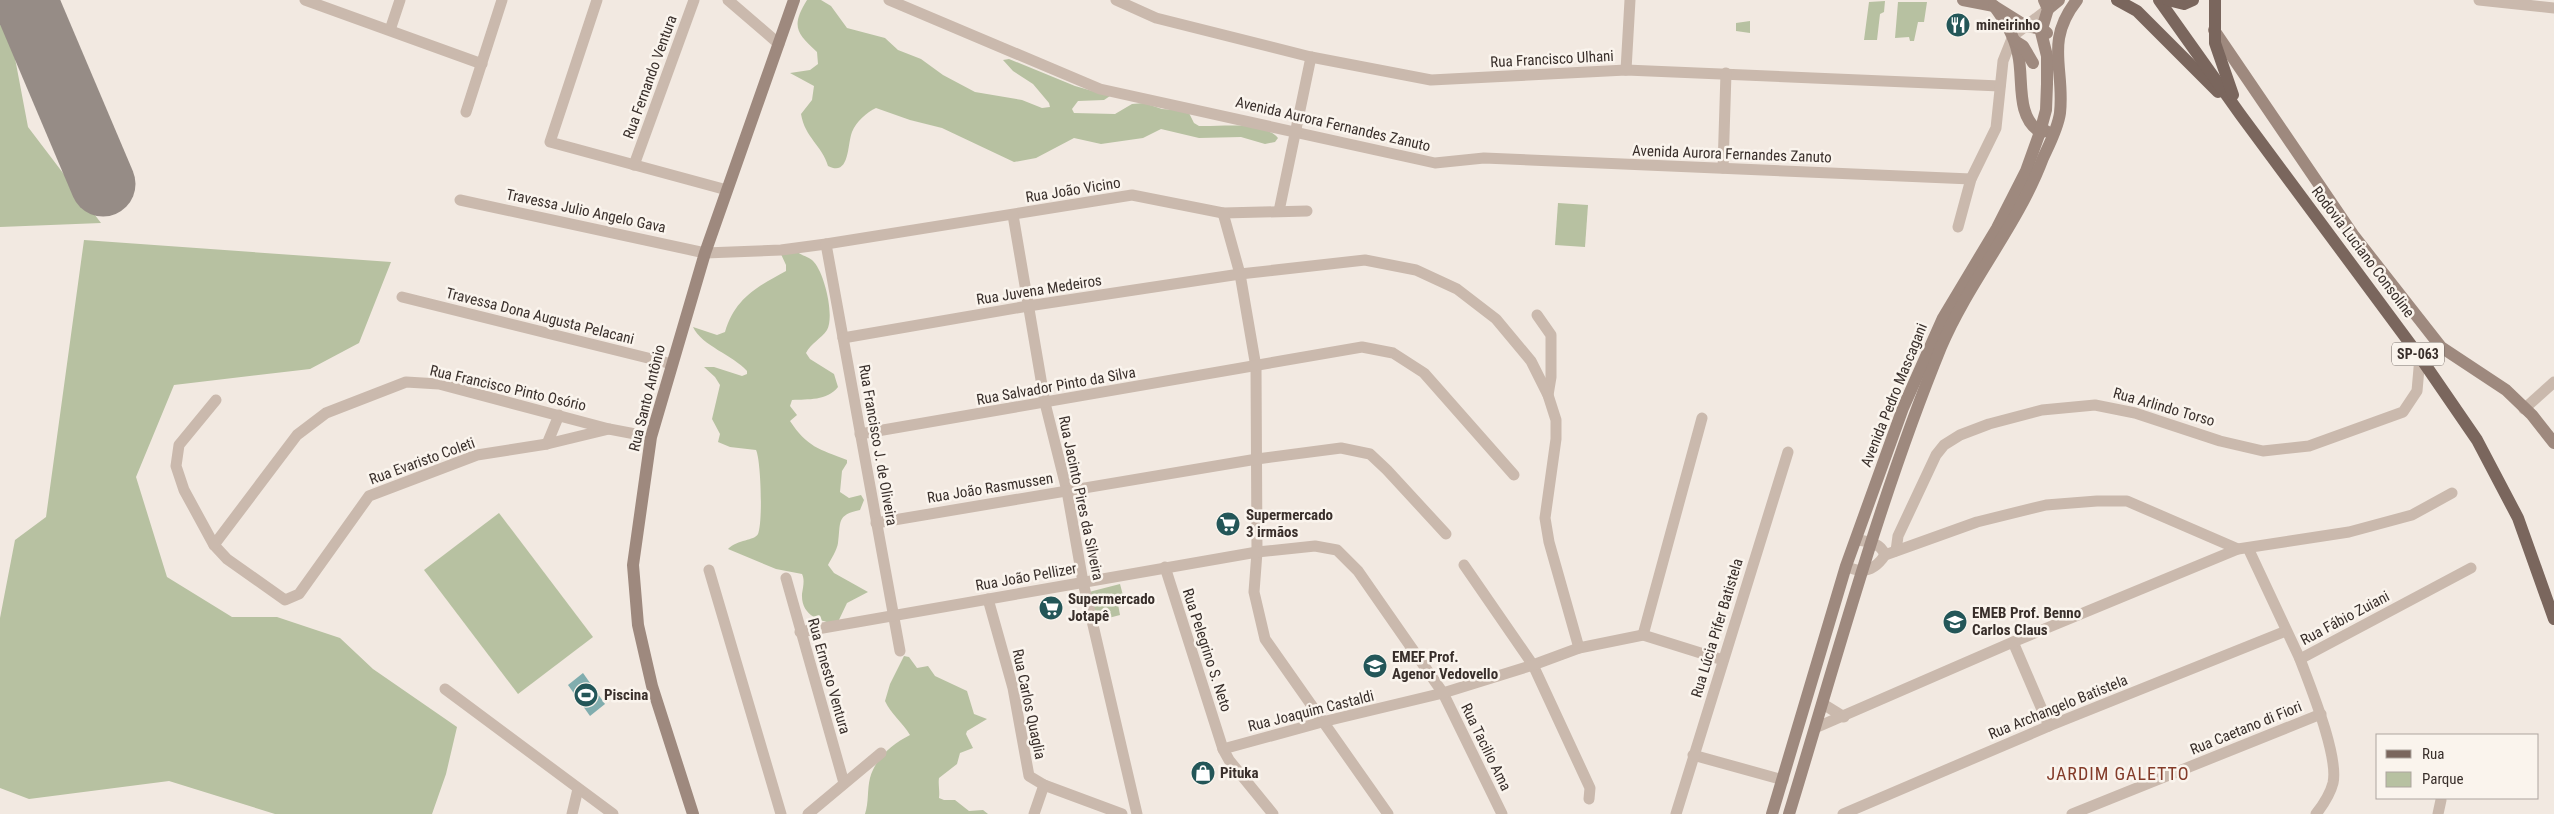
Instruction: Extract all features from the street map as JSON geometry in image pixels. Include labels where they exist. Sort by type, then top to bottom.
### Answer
[{"type":"main road","name":"Rua Santo Antônio","points":[[694,814],[652,686],[638,625],[633,565],[651,437],[705,253],[794,0]]},
{"type":"main road","points":[[1963,0],[1994,6],[2026,26],[2042,29],[2052,39],[2057,50]]},
{"type":"main road","points":[[2046,7],[2059,0]]},
{"type":"main road","name":"Avenida Pedro Mascagani","points":[[1789,814],[1870,542],[1898,457],[1942,346],[1958,312],[2011,223],[2039,169],[2060,114],[2057,50],[2060,30],[2067,13],[2077,0]]},
{"type":"main road","points":[[2117,0],[2137,10],[2240,114]]},
{"type":"main road","name":"Rodovia Luciano Consoline","points":[[2160,0],[2240,114],[2420,356],[2477,440],[2518,518],[2554,619]]},
{"type":"main road","points":[[2168,0],[2184,4],[2193,0]]},
{"type":"main road","points":[[2215,0],[2214,30],[2218,55],[2240,114]]},
{"type":"main road","points":[[1994,6],[2014,38],[2019,55],[2023,104],[2030,126],[2040,132],[2055,128]]},
{"type":"main road","points":[[2046,7],[2067,13]]},
{"type":"main road","name":"Avenida Pedro Mascagani","points":[[1772,814],[1846,566],[1903,408],[1943,318],[1997,228],[2026,171],[2040,132],[2046,110],[2047,56],[2042,29],[2046,7]]},
{"type":"main road","points":[[2214,30],[2354,236],[2441,347],[2506,390],[2554,443]]},
{"type":"main road","points":[[2014,38],[2023,46],[2033,63]]},
{"type":"street","points":[[305,0],[482,64]]},
{"type":"street","points":[[390,30],[400,0]]},
{"type":"street","points":[[466,112],[502,0]]},
{"type":"street","points":[[597,0],[550,142],[727,190]]},
{"type":"street","name":"Rua Fernando Ventura","points":[[634,165],[694,0]]},
{"type":"street","points":[[728,0],[779,44]]},
{"type":"street","name":"Avenida Aurora Fernandes Zanuto","points":[[889,0],[1100,89],[1435,162],[1484,158],[1971,179]]},
{"type":"street","name":"Rua Francisco Ulhani","points":[[1116,0],[1156,18],[1312,58],[1431,80],[1626,70],[2000,86]]},
{"type":"street","points":[[1626,70],[1630,0]]},
{"type":"street","points":[[2479,0],[2554,8]]},
{"type":"street","points":[[1958,227],[1971,179],[1996,128],[2003,61],[2014,38],[2046,7]]},
{"type":"street","points":[[1279,211],[1312,58]]},
{"type":"street","points":[[1722,168],[1726,73]]},
{"type":"street","name":"Rua João Vicino","points":[[705,253],[781,250],[826,244],[1132,195],[1223,213],[1308,211]]},
{"type":"street","name":"Travessa Julio Angelo Gava","points":[[460,200],[705,253]]},
{"type":"street","points":[[1223,213],[1240,274],[1256,367],[1257,459],[1254,592],[1265,639],[1388,814]]},
{"type":"street","name":"Rua Jacinto Pires da Silveira","points":[[1013,214],[1045,402],[1067,491],[1082,582],[1137,814]]},
{"type":"street","name":"Rua Francisco J. de Oliveira","points":[[826,244],[900,651]]},
{"type":"street","name":"Rua Juvena Medeiros","points":[[843,338],[1028,306],[1240,274],[1365,260],[1416,270],[1457,289],[1496,319],[1531,361],[1548,395],[1556,420],[1556,439],[1544,518],[1579,648]]},
{"type":"street","name":"Travessa Dona Augusta Pelacani","points":[[402,297],[672,364]]},
{"type":"street","points":[[1537,315],[1551,335],[1551,377],[1548,395]]},
{"type":"street","name":"Rua Salvador Pinto da Silva","points":[[860,434],[1256,367],[1362,347],[1393,353],[1424,373],[1514,475]]},
{"type":"street","name":"Rua Arlindo Torso","points":[[1890,553],[1936,455],[1944,445],[1952,440],[1982,427],[2042,410],[2095,404],[2135,413],[2220,441],[2263,451],[2309,446],[2403,412],[2417,391],[2420,356]]},
{"type":"street","name":"Rua Francisco Pinto Osório","points":[[214,545],[297,435],[326,413],[406,382],[439,384],[609,429],[651,437]]},
{"type":"street","points":[[2524,409],[2554,382]]},
{"type":"street","points":[[214,545],[184,490],[176,466],[179,445],[216,400]]},
{"type":"street","points":[[547,444],[559,415]]},
{"type":"street","points":[[1643,635],[1702,418]]},
{"type":"street","name":"Rua Evaristo Coleti","points":[[214,545],[227,559],[286,600],[294,598],[369,496],[477,455],[547,444],[609,429]]},
{"type":"street","name":"Rua João Rasmussen","points":[[876,523],[1257,459],[1341,448],[1370,454],[1446,534]]},
{"type":"street","name":"Rua Lúcia Pifer Batistela","points":[[1676,814],[1788,452]]},
{"type":"street","points":[[1816,728],[2014,642],[2215,559],[2243,549],[2348,532],[2402,518],[2412,515],[2452,493]]},
{"type":"street","points":[[1846,566],[1862,571],[1879,565],[1890,553],[1977,522],[2046,505],[2127,501],[2243,549],[2300,659]]},
{"type":"street","points":[[2212,536],[2215,559]]},
{"type":"street","points":[[1856,540],[1870,542],[1890,553]]},
{"type":"street","name":"Rua Tacilio Ama","points":[[1256,552],[1315,546],[1337,550],[1358,572],[1443,694],[1502,814]]},
{"type":"street","name":"Rua João Pellizer","points":[[800,632],[1256,552]]},
{"type":"street","points":[[1464,565],[1533,665],[1590,788],[1589,800]]},
{"type":"street","name":"Rua Pelegrino S. Neto","points":[[1165,567],[1223,749],[1229,760],[1273,814]]},
{"type":"street","name":"Rua Fábio Zuiani","points":[[2316,814],[2325,803],[2333,783],[2332,764],[2320,714],[2300,659],[2471,568]]},
{"type":"street","points":[[709,570],[780,814]]},
{"type":"street","name":"Rua Ernesto Ventura","points":[[786,578],[844,783]]},
{"type":"street","name":"Rua Carlos Quaglia","points":[[988,599],[1013,688],[1029,776],[1044,785],[1122,814]]},
{"type":"street","name":"Rua Archangelo Batistela","points":[[1843,814],[2049,726],[2286,631]]},
{"type":"street","name":"Rua Joaquim Castaldi","points":[[1223,749],[1322,722],[1443,694],[1579,648],[1643,635],[1723,660]]},
{"type":"street","points":[[2014,642],[2049,726]]},
{"type":"street","points":[[445,689],[614,814]]},
{"type":"street","points":[[1823,704],[1844,717]]},
{"type":"street","name":"Rua Caetano di Fiori","points":[[2072,814],[2320,714]]},
{"type":"street","points":[[808,814],[881,753]]},
{"type":"street","points":[[1693,755],[1783,780]]},
{"type":"street","points":[[1034,814],[1044,785]]},
{"type":"street","points":[[572,814],[578,789]]},
{"type":"street","points":[[2438,814],[2441,800]]},
{"type":"green space","points":[[0,0],[4,0],[28,127],[101,223],[0,227]]},
{"type":"green space","points":[[807,0],[821,0],[831,6],[847,28],[885,38],[898,50],[921,59],[943,75],[975,92],[1022,100],[1042,108],[1050,107],[1049,103],[1033,84],[1013,71],[1003,60],[1009,59],[1075,86],[1110,96],[1104,100],[1078,101],[1072,109],[1074,113],[1115,114],[1132,104],[1144,103],[1162,109],[1188,111],[1194,123],[1199,126],[1229,125],[1252,127],[1271,132],[1278,138],[1275,142],[1265,144],[1241,137],[1199,138],[1161,129],[1143,138],[1101,144],[1074,138],[1036,158],[1014,162],[942,128],[910,120],[876,108],[859,121],[852,132],[844,164],[835,168],[828,166],[822,152],[806,129],[801,114],[812,100],[814,86],[790,73],[810,70],[818,64],[817,52],[804,40],[798,29],[799,16]]},
{"type":"green space","points":[[1885,1],[1884,12],[1880,14],[1877,40],[1864,40],[1869,2]]},
{"type":"green space","points":[[1898,2],[1927,2],[1924,22],[1918,22],[1914,41],[1910,41],[1909,37],[1895,38]]},
{"type":"green space","points":[[1750,21],[1750,33],[1736,31],[1736,23]]},
{"type":"green space","points":[[1558,203],[1588,205],[1585,247],[1555,245]]},
{"type":"green space","points":[[84,240],[391,262],[359,343],[310,369],[174,385],[136,477],[167,577],[232,617],[277,617],[340,638],[373,669],[457,727],[446,774],[432,814],[275,814],[169,781],[29,799],[0,788],[0,618],[15,540],[46,517]]},
{"type":"green space","points":[[792,244],[799,253],[812,260],[821,273],[829,304],[830,315],[827,330],[806,353],[810,359],[834,374],[838,387],[834,392],[823,397],[792,400],[790,406],[797,415],[790,421],[808,442],[821,450],[847,460],[842,471],[840,492],[849,498],[861,495],[864,500],[860,510],[847,514],[841,520],[837,546],[828,565],[834,573],[868,592],[847,603],[837,624],[818,619],[805,608],[802,594],[804,581],[802,574],[776,569],[728,549],[736,543],[753,538],[758,534],[761,505],[758,456],[756,450],[730,447],[718,442],[720,434],[712,419],[720,385],[715,377],[704,367],[714,367],[742,376],[747,374],[747,371],[734,360],[703,340],[693,327],[717,335],[725,332],[735,310],[748,295],[786,271],[786,265],[780,252]]},
{"type":"green space","points":[[499,513],[593,637],[518,694],[424,570]]},
{"type":"green space","points":[[1120,584],[1125,603],[1118,604],[1120,615],[1097,621],[1089,592]]},
{"type":"green space","points":[[904,656],[909,657],[917,668],[928,666],[935,676],[967,691],[974,714],[987,719],[967,731],[966,734],[973,748],[960,753],[957,764],[939,778],[939,798],[955,800],[969,811],[983,810],[988,814],[865,814],[872,771],[885,753],[910,735],[885,701],[890,684]]},
{"type":"water","name":"Piscina","points":[[583,673],[605,704],[590,716],[568,685]]},
{"type":"runway","points":[[25,0],[103,184]]},
{"type":"place","name":"mineirinho","points":[[1958,25]]},
{"type":"place","name":"Supermercado 3 irmãos","points":[[1228,524]]},
{"type":"place","name":"Supermercado Jotapê","points":[[1051,608]]},
{"type":"place","name":"EMEB Prof. Benno Carlos Claus","points":[[1955,622]]},
{"type":"place","name":"EMEF Prof. Agenor Vedovello","points":[[1375,666]]},
{"type":"place","name":"Piscina","points":[[586,695]]},
{"type":"place","name":"Pituka","points":[[1203,773]]},
{"type":"district","name":"JARDIM GALETTO","points":[[2118,773]]}]
